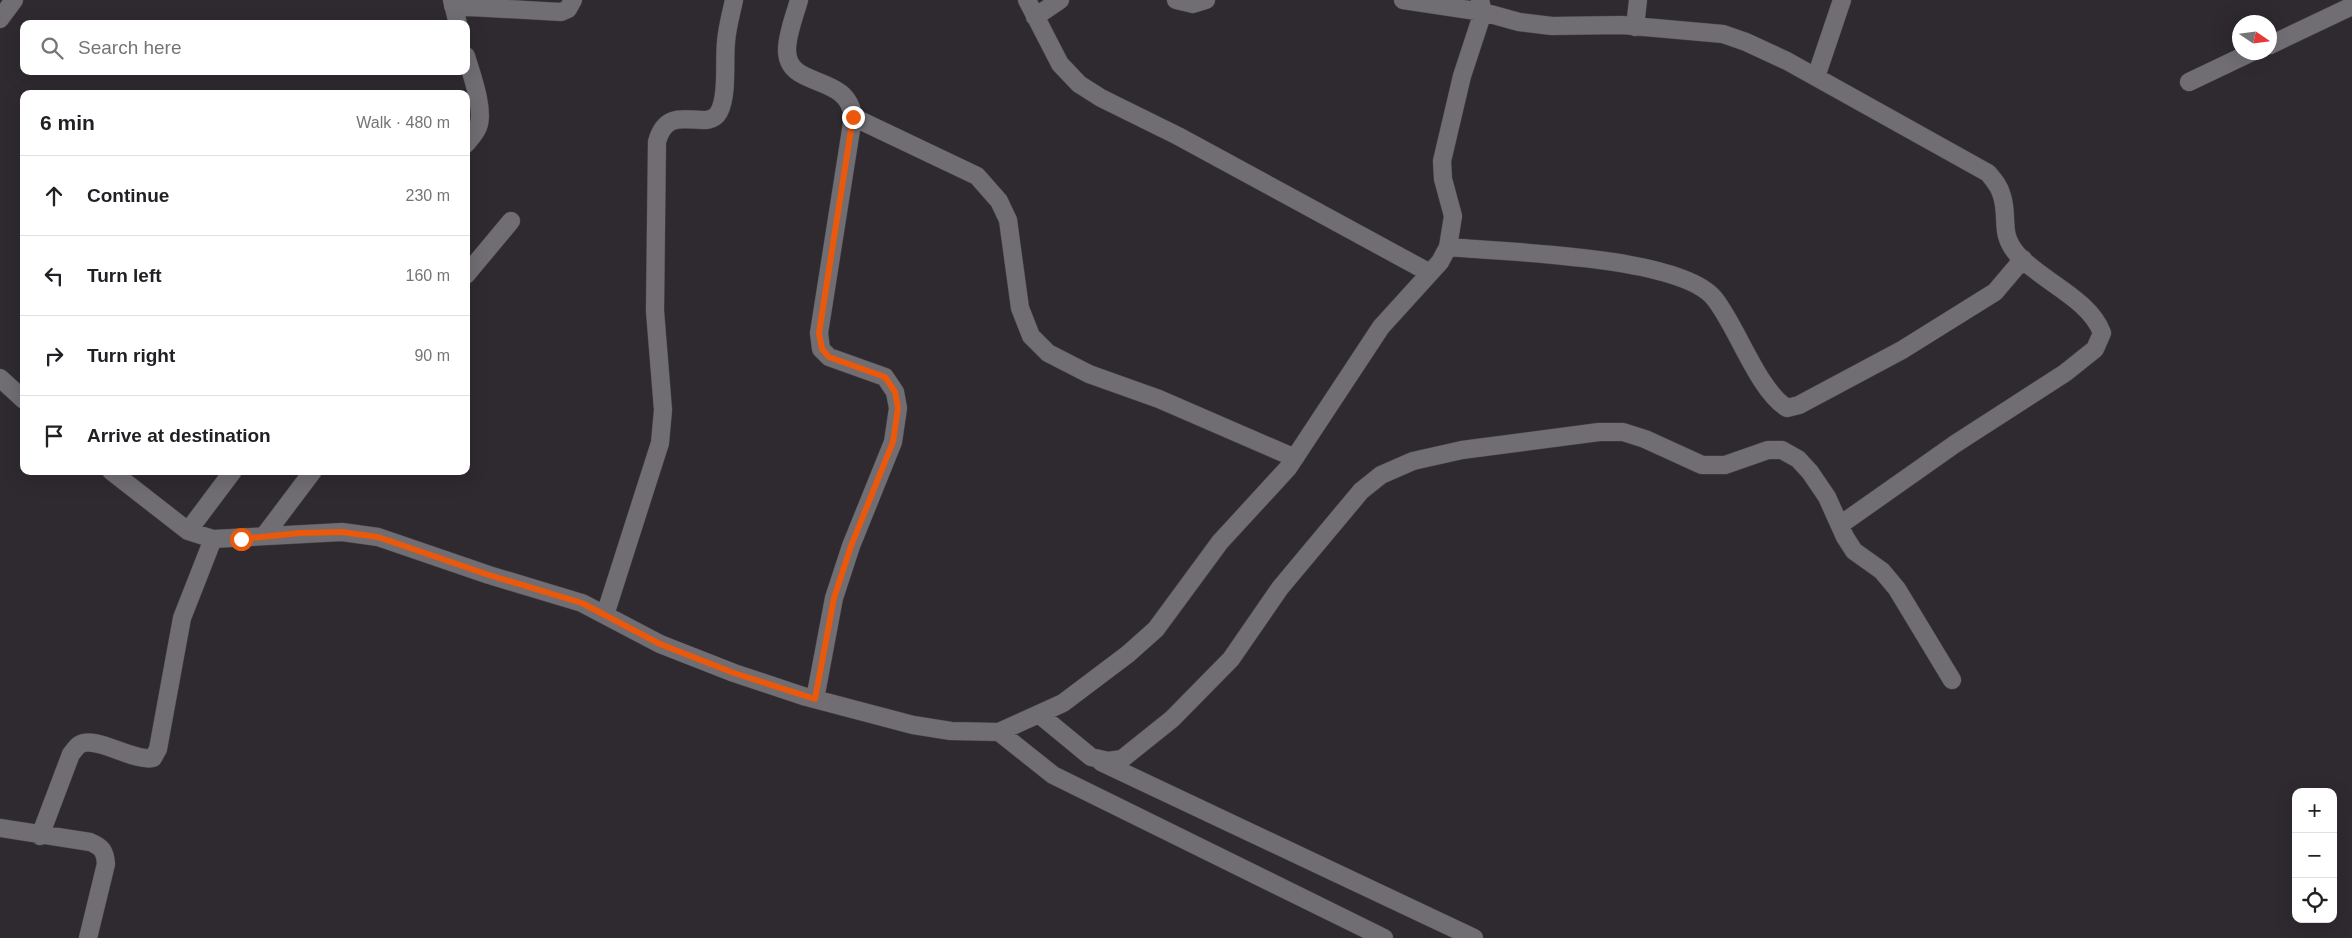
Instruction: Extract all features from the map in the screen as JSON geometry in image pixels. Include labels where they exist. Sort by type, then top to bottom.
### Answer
[{"type":"street","points":[[0,19],[14,0]]},
{"type":"street","points":[[457,20],[453,3],[561,12],[568,9],[573,0]]},
{"type":"street","points":[[606,616],[660,443],[663,410],[655,311],[658,142],[661,129],[671,120],[709,119],[718,114],[723,103],[726,41],[734,0]]},
{"type":"street","points":[[799,0],[787,50],[790,63],[797,72],[841,92],[848,99],[853,117],[819,333],[822,349],[829,357],[885,377],[895,392],[898,408],[893,442],[851,546],[834,598],[815,699]]},
{"type":"street","points":[[1027,0],[1060,64],[1069,75],[1100,98],[1178,136],[1430,273]]},
{"type":"street","points":[[1035,17],[1060,0]]},
{"type":"street","points":[[1176,0],[1193,4],[1206,0]]},
{"type":"street","points":[[1403,0],[1481,6],[1519,22],[1552,26],[1635,27],[1722,34],[1746,42],[1816,77],[1988,173],[1998,185],[2003,198],[2004,232],[2009,244],[2023,259],[2092,314],[2102,333],[2095,349],[2065,373],[1955,444],[1840,525]]},
{"type":"street","points":[[1635,27],[1638,0]]},
{"type":"street","points":[[1816,77],[1842,0]]},
{"type":"street","points":[[116,475],[188,531],[213,539],[342,532],[378,537],[489,575],[582,603],[660,644],[734,673],[815,699],[914,725],[951,730],[1000,732],[1063,704],[1128,654],[1156,629],[1220,542],[1295,458],[1381,327],[1440,262],[1448,247],[1453,216],[1443,179],[1442,161],[1481,6]]},
{"type":"street","points":[[2277,41],[2352,6]]},
{"type":"street","points":[[2189,82],[2235,60]]},
{"type":"street","points":[[470,71],[477,98],[479,119],[478,128],[470,139]]},
{"type":"street","points":[[853,117],[976,176],[1000,201],[1008,220],[1020,308],[1031,336],[1048,353],[1089,374],[1159,398],[1295,458]]},
{"type":"street","points":[[470,270],[511,221]]},
{"type":"street","points":[[1448,247],[1576,255],[1642,268],[1695,283],[1713,296],[1750,360],[1779,403],[1787,408],[1799,405],[1941,327],[1995,292],[2023,259]]},
{"type":"street","points":[[0,378],[20,396]]},
{"type":"street","points":[[1091,757],[1108,762],[1122,759],[1172,720],[1231,659],[1280,588],[1361,492],[1381,475],[1413,461],[1462,450],[1599,432],[1623,432],[1646,438],[1702,465],[1724,465],[1768,450],[1782,450],[1798,459],[1810,472],[1827,497],[1854,551],[1882,571],[1897,589],[1952,680]]},
{"type":"street","points":[[188,531],[230,475]]},
{"type":"street","points":[[264,536],[310,475]]},
{"type":"street","points":[[40,836],[71,754],[79,745],[88,742],[138,758],[153,758],[158,749],[182,618],[213,539]]},
{"type":"street","points":[[1040,715],[1091,757],[1474,938]]},
{"type":"street","points":[[1000,732],[1053,774],[1384,938]]},
{"type":"street","points":[[0,828],[40,836],[90,842],[99,845],[105,852],[106,864],[88,938]]},
{"type":"route","points":[[241,539],[300,533],[342,532],[378,537],[489,575],[582,603],[660,644],[734,673],[815,699],[834,598],[851,546],[893,442],[898,408],[895,392],[885,377],[870,370],[829,357],[822,349],[819,333],[853,117]]}]
